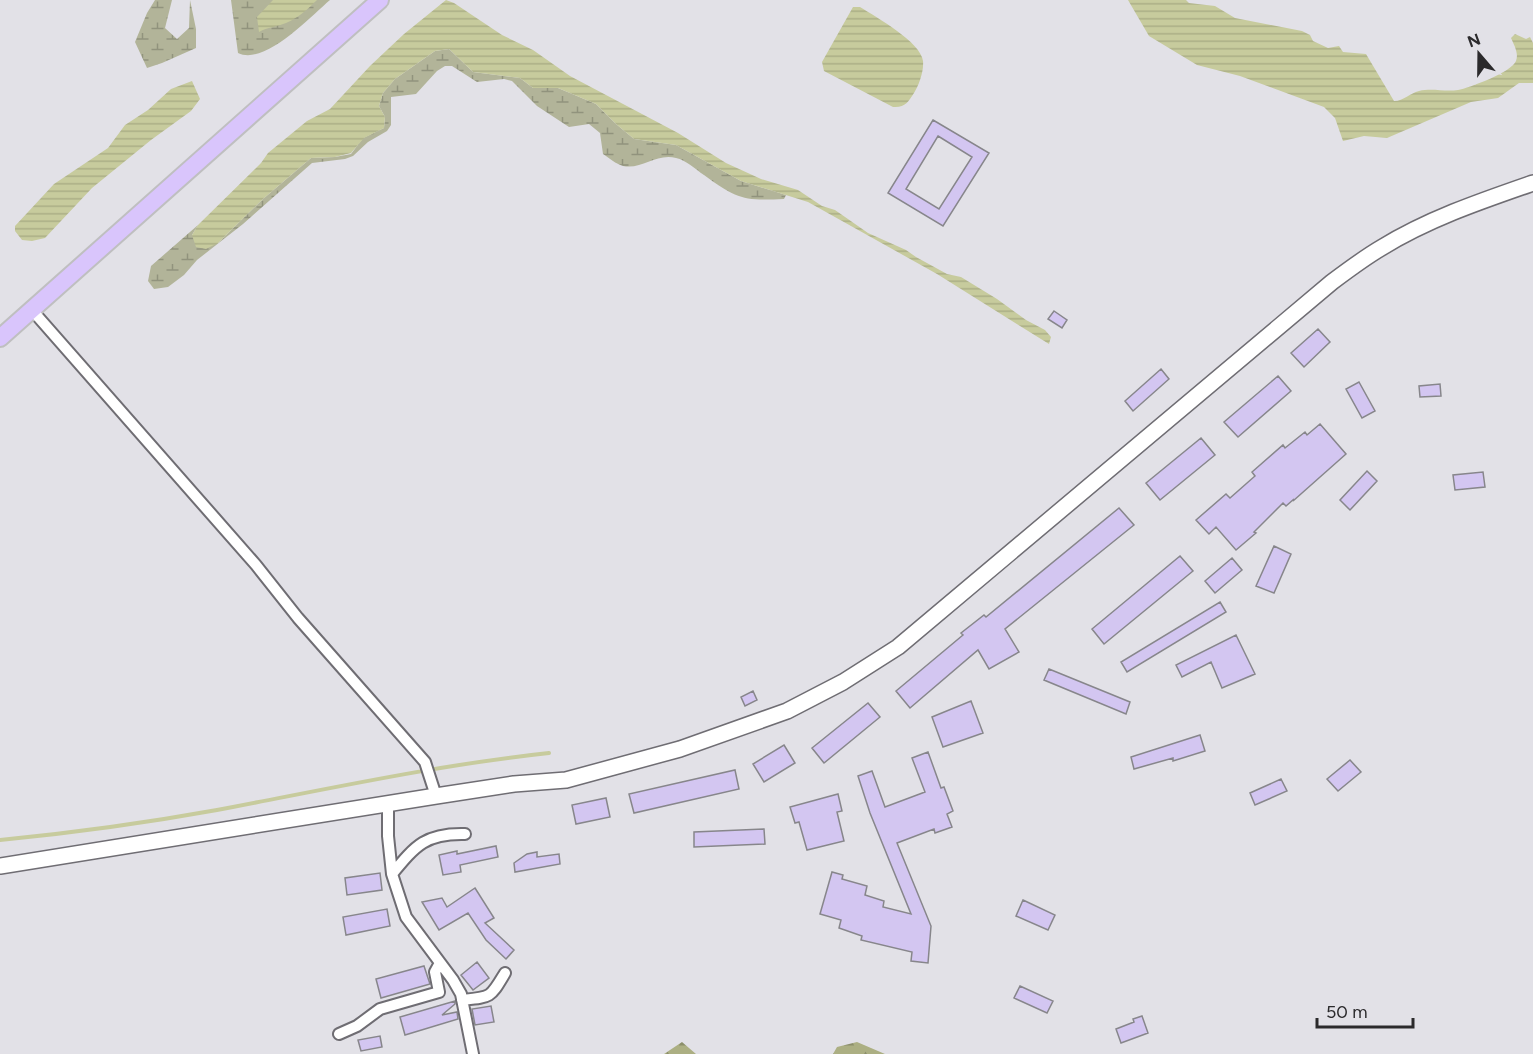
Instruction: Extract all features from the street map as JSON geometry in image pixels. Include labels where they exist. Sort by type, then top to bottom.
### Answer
[{"type":"main road","points":[[0,338],[381,0]]},
{"type":"main road","points":[[0,866],[514,784],[566,780],[680,749],[787,711],[843,682],[898,647],[1332,282],[1381,248],[1423,225],[1533,183]]},
{"type":"street","points":[[32,310],[256,565],[298,618],[424,762],[436,796]]},
{"type":"street","points":[[388,804],[388,836],[392,874],[406,917],[453,980],[462,1000],[472,1054]]},
{"type":"street","points":[[392,874],[409,854],[431,837],[465,834]]},
{"type":"street","points":[[339,1034],[357,1026],[380,1009],[439,992],[435,972],[440,963]]},
{"type":"street","points":[[462,1000],[487,997],[493,993],[505,973]]},
{"type":"green space","points":[[155,0],[172,0],[165,28],[177,39],[189,28],[190,0],[196,29],[196,48],[147,68],[135,42]]},
{"type":"green space","points":[[231,0],[330,0],[287,38],[261,53],[249,55],[238,53]]},
{"type":"green space","points":[[449,49],[473,72],[520,78],[533,88],[558,88],[596,104],[634,139],[676,145],[741,181],[786,195],[784,199],[741,197],[676,158],[662,158],[630,167],[620,165],[603,154],[600,133],[589,124],[569,127],[537,106],[512,81],[504,79],[477,82],[452,66],[445,66],[437,71],[416,94],[391,97],[391,125],[387,131],[368,142],[353,156],[312,163],[243,224],[197,260],[184,275],[168,287],[154,289],[148,281],[151,266],[198,225],[192,235],[218,243],[263,199],[311,158],[351,154],[363,138],[384,128],[385,117],[379,106],[383,93],[395,79],[435,51]]},
{"type":"green space","points":[[682,1042],[696,1054],[664,1054]]},
{"type":"green space","points":[[857,1042],[885,1054],[833,1054],[837,1047]]},
{"type":"shaded area","points":[[273,0],[317,0],[290,21],[259,32],[257,17]]},
{"type":"shaded area","points":[[446,0],[502,35],[533,50],[570,76],[678,133],[726,163],[761,179],[798,190],[822,206],[835,210],[868,233],[906,250],[947,274],[961,277],[1045,330],[1051,337],[1049,344],[937,274],[808,202],[741,181],[676,145],[634,139],[596,104],[558,88],[533,88],[520,78],[473,72],[449,49],[435,51],[395,79],[383,93],[379,106],[385,117],[384,128],[364,138],[351,153],[335,157],[311,158],[263,199],[218,243],[206,249],[196,247],[192,235],[198,225],[261,163],[268,153],[307,121],[330,109],[404,34]]},
{"type":"shaded area","points":[[1128,0],[1186,0],[1189,3],[1215,6],[1235,18],[1302,31],[1310,35],[1313,41],[1328,48],[1339,46],[1343,52],[1366,54],[1394,101],[1419,91],[1463,89],[1507,70],[1517,58],[1511,38],[1515,34],[1526,39],[1530,37],[1533,43],[1533,83],[1519,83],[1498,98],[1471,102],[1387,138],[1364,136],[1343,141],[1335,118],[1324,107],[1240,76],[1197,65],[1149,36]]},
{"type":"shaded area","points":[[853,7],[860,7],[886,23],[915,46],[920,54],[923,61],[921,78],[908,102],[903,105],[893,107],[824,71],[822,62]]},
{"type":"shaded area","points":[[192,81],[200,99],[191,111],[92,188],[45,238],[32,241],[22,240],[15,231],[15,226],[54,184],[108,148],[125,125],[148,110],[171,89]]},
{"type":"building","points":[[933,120],[989,153],[943,226],[888,193]],"holes":[[[938,136],[972,157],[939,209],[906,189]]]},
{"type":"building","points":[[1054,311],[1067,320],[1062,328],[1048,319]]},
{"type":"building","points":[[1318,329],[1330,342],[1304,367],[1291,353]]},
{"type":"building","points":[[1161,369],[1169,379],[1133,411],[1125,401]]},
{"type":"building","points":[[1278,376],[1291,391],[1238,437],[1224,422]]},
{"type":"building","points":[[1359,382],[1375,411],[1362,418],[1346,389]]},
{"type":"building","points":[[1440,384],[1441,396],[1420,397],[1419,386]]},
{"type":"building","points":[[1320,424],[1346,454],[1293,501],[1294,499],[1286,506],[1283,503],[1254,532],[1256,533],[1236,550],[1216,527],[1209,534],[1196,520],[1226,494],[1230,498],[1255,476],[1252,472],[1283,445],[1285,448],[1305,432],[1307,435]]},
{"type":"building","points":[[1201,438],[1215,455],[1160,500],[1146,483]]},
{"type":"building","points":[[1367,471],[1377,481],[1350,510],[1340,500]]},
{"type":"building","points":[[1483,472],[1485,487],[1455,490],[1453,475]]},
{"type":"building","points":[[1119,508],[1134,525],[1005,629],[1019,652],[989,669],[978,650],[910,708],[896,691],[963,635],[961,633],[984,615],[986,617]]},
{"type":"building","points":[[1274,546],[1291,554],[1274,593],[1256,586]]},
{"type":"building","points":[[1180,556],[1193,571],[1104,644],[1092,629]]},
{"type":"building","points":[[1232,558],[1242,570],[1215,593],[1205,581]]},
{"type":"building","points":[[1220,602],[1226,612],[1127,672],[1121,662]]},
{"type":"building","points":[[1236,635],[1255,674],[1222,688],[1211,662],[1182,677],[1176,665]]},
{"type":"building","points":[[1049,669],[1130,702],[1126,714],[1044,680]]},
{"type":"building","points":[[753,691],[757,700],[745,706],[741,697]]},
{"type":"building","points":[[971,701],[983,733],[943,747],[932,717]]},
{"type":"building","points":[[868,703],[880,717],[824,763],[812,748]]},
{"type":"building","points":[[1200,735],[1205,751],[1173,761],[1173,758],[1134,769],[1131,757]]},
{"type":"building","points":[[784,745],[795,763],[764,782],[753,764]]},
{"type":"building","points":[[928,752],[941,788],[944,787],[953,811],[947,814],[952,827],[935,833],[934,829],[897,843],[931,926],[928,963],[911,961],[912,952],[861,940],[862,936],[839,928],[841,920],[820,914],[832,872],[843,875],[842,879],[867,886],[865,895],[884,901],[883,907],[911,914],[870,813],[858,776],[872,771],[885,807],[925,792],[912,758]]},
{"type":"building","points":[[1350,760],[1361,772],[1338,791],[1327,779]]},
{"type":"building","points":[[735,770],[739,789],[634,813],[629,794]]},
{"type":"building","points":[[1281,779],[1287,791],[1255,805],[1250,793]]},
{"type":"building","points":[[838,794],[842,811],[837,812],[844,841],[807,850],[799,822],[795,823],[790,807]]},
{"type":"building","points":[[606,798],[610,817],[576,824],[572,805]]},
{"type":"building","points":[[764,829],[765,844],[694,847],[694,832]]},
{"type":"building","points":[[496,846],[498,857],[460,865],[461,872],[443,875],[439,855],[457,851],[457,854]]},
{"type":"building","points":[[537,852],[537,857],[559,854],[560,864],[515,872],[514,863],[527,854]]},
{"type":"building","points":[[380,873],[382,890],[347,895],[345,878]]},
{"type":"building","points":[[475,888],[494,918],[485,923],[514,950],[506,959],[486,940],[468,913],[439,930],[422,902],[442,898],[447,907]]},
{"type":"building","points":[[1023,900],[1055,915],[1048,930],[1016,916]]},
{"type":"building","points":[[387,909],[390,926],[346,935],[343,917]]},
{"type":"building","points":[[477,962],[489,978],[473,990],[461,975]]},
{"type":"building","points":[[424,966],[430,984],[381,998],[376,979]]},
{"type":"building","points":[[1020,986],[1053,1001],[1047,1013],[1014,998]]},
{"type":"building","points":[[455,1001],[455,1004],[442,1015],[457,1012],[458,1019],[405,1035],[400,1017]]},
{"type":"building","points":[[491,1006],[494,1022],[475,1025],[472,1009]]},
{"type":"building","points":[[1142,1016],[1148,1033],[1121,1043],[1116,1029]]},
{"type":"building","points":[[380,1036],[382,1047],[361,1051],[358,1040]]},
{"type":"waterway","points":[[0,840],[163,819],[424,771],[549,753]]}]
